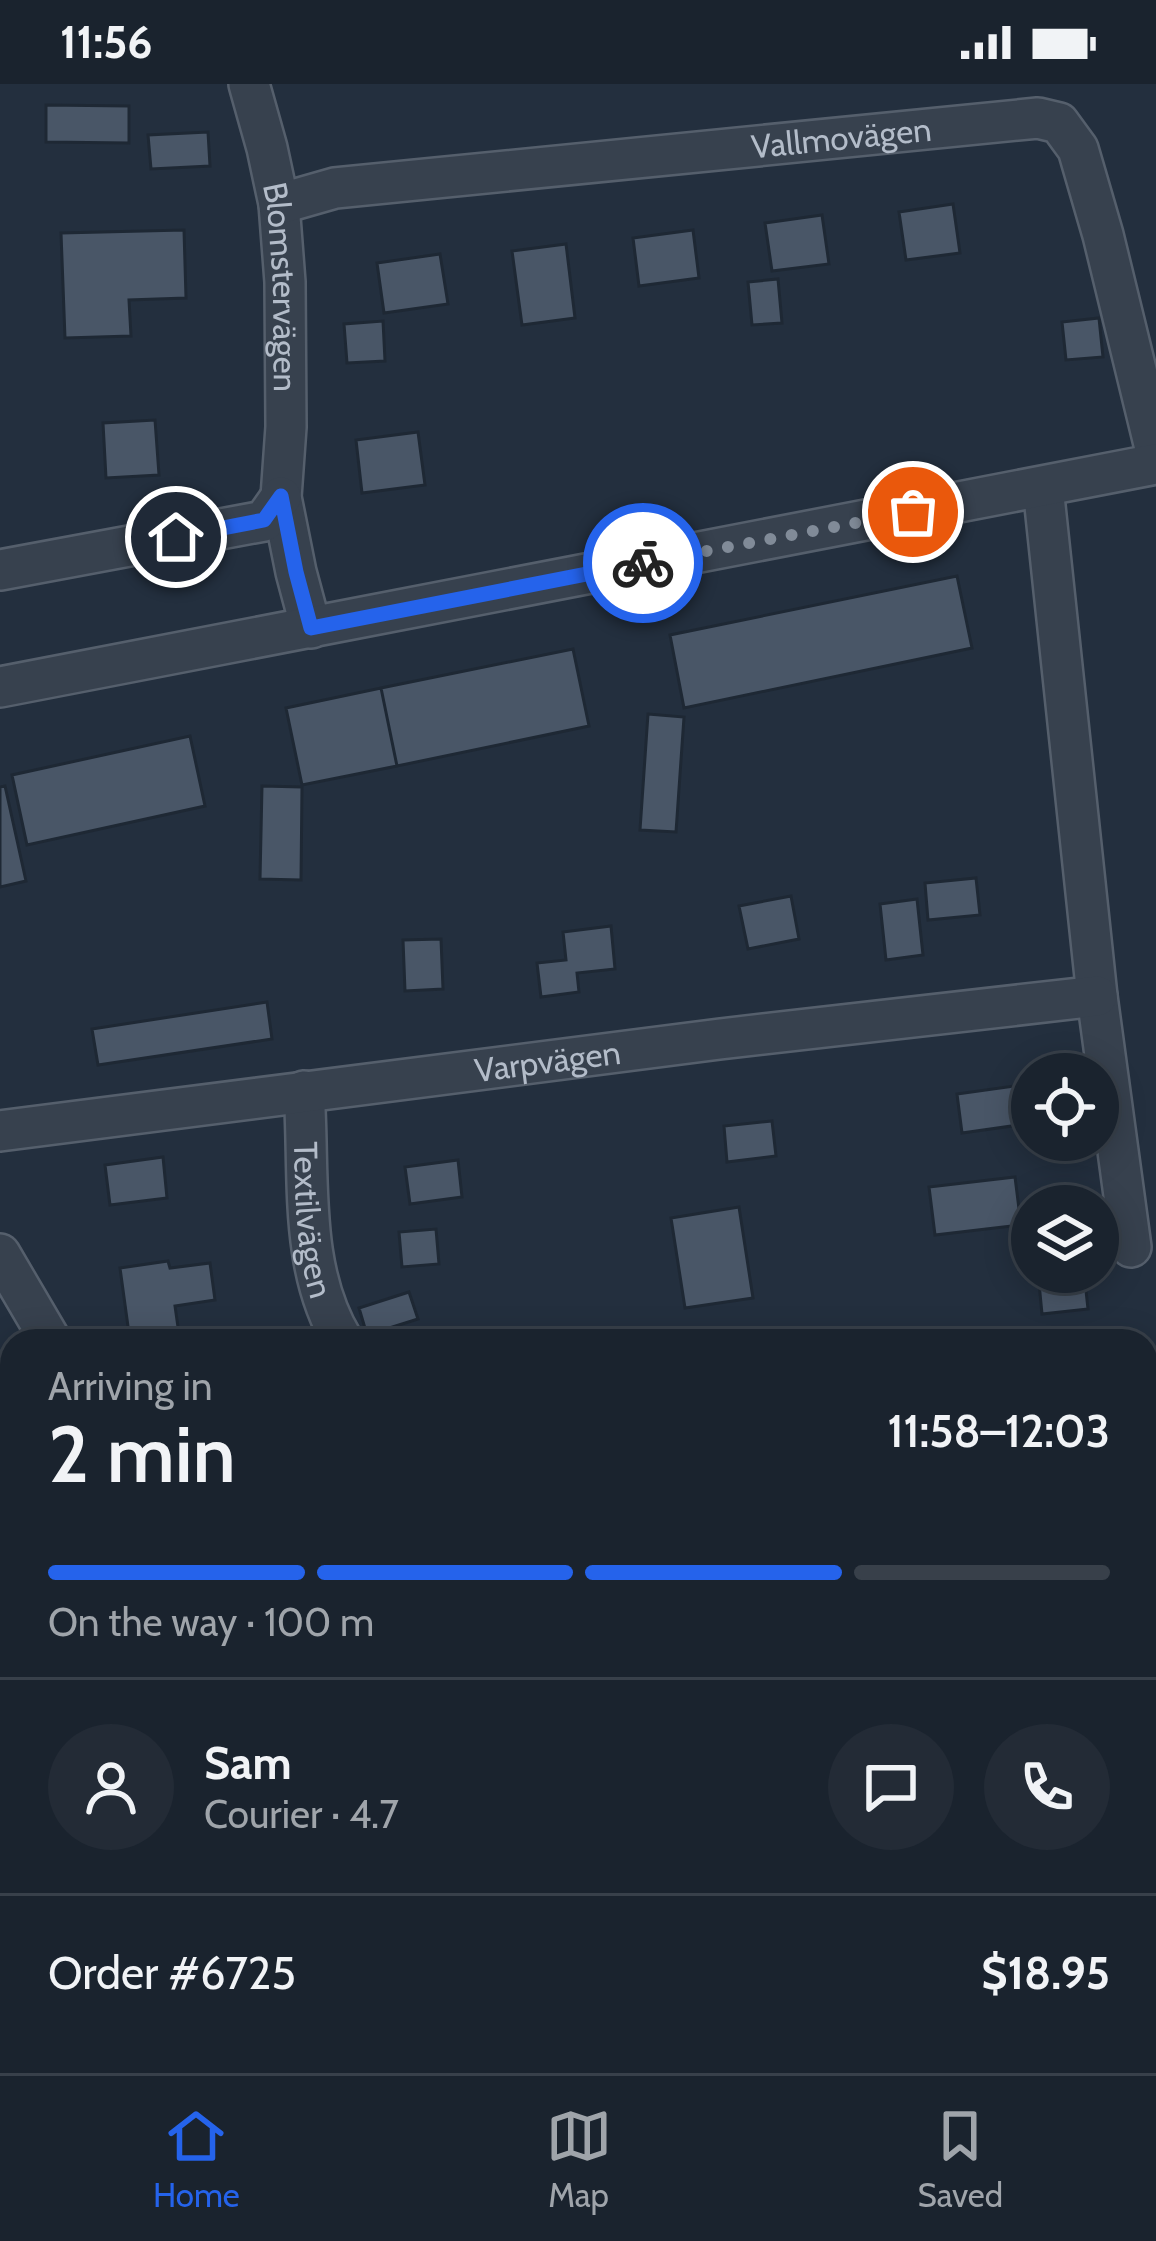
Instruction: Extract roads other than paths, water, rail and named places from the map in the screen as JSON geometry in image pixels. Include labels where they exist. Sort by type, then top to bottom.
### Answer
[{"type":"street","name":"Blomstervägen","points":[[249,84],[279,204],[285,282],[286,428],[281,496],[311,628]]},
{"type":"street","name":"Vallmovägen","points":[[279,204],[335,188],[1038,118],[1059,123],[1078,149],[1156,452]]},
{"type":"street","points":[[0,687],[1156,464]]},
{"type":"street","points":[[1043,487],[1097,996],[1131,1247]]},
{"type":"street","points":[[0,570],[264,520],[281,496]]},
{"type":"street","name":"Varpvägen","points":[[0,1131],[1097,996]]},
{"type":"street","name":"Textilvägen","points":[[304,1091],[309,1224],[316,1275],[336,1329]]},
{"type":"street","points":[[0,1254],[14,1310]]}]
